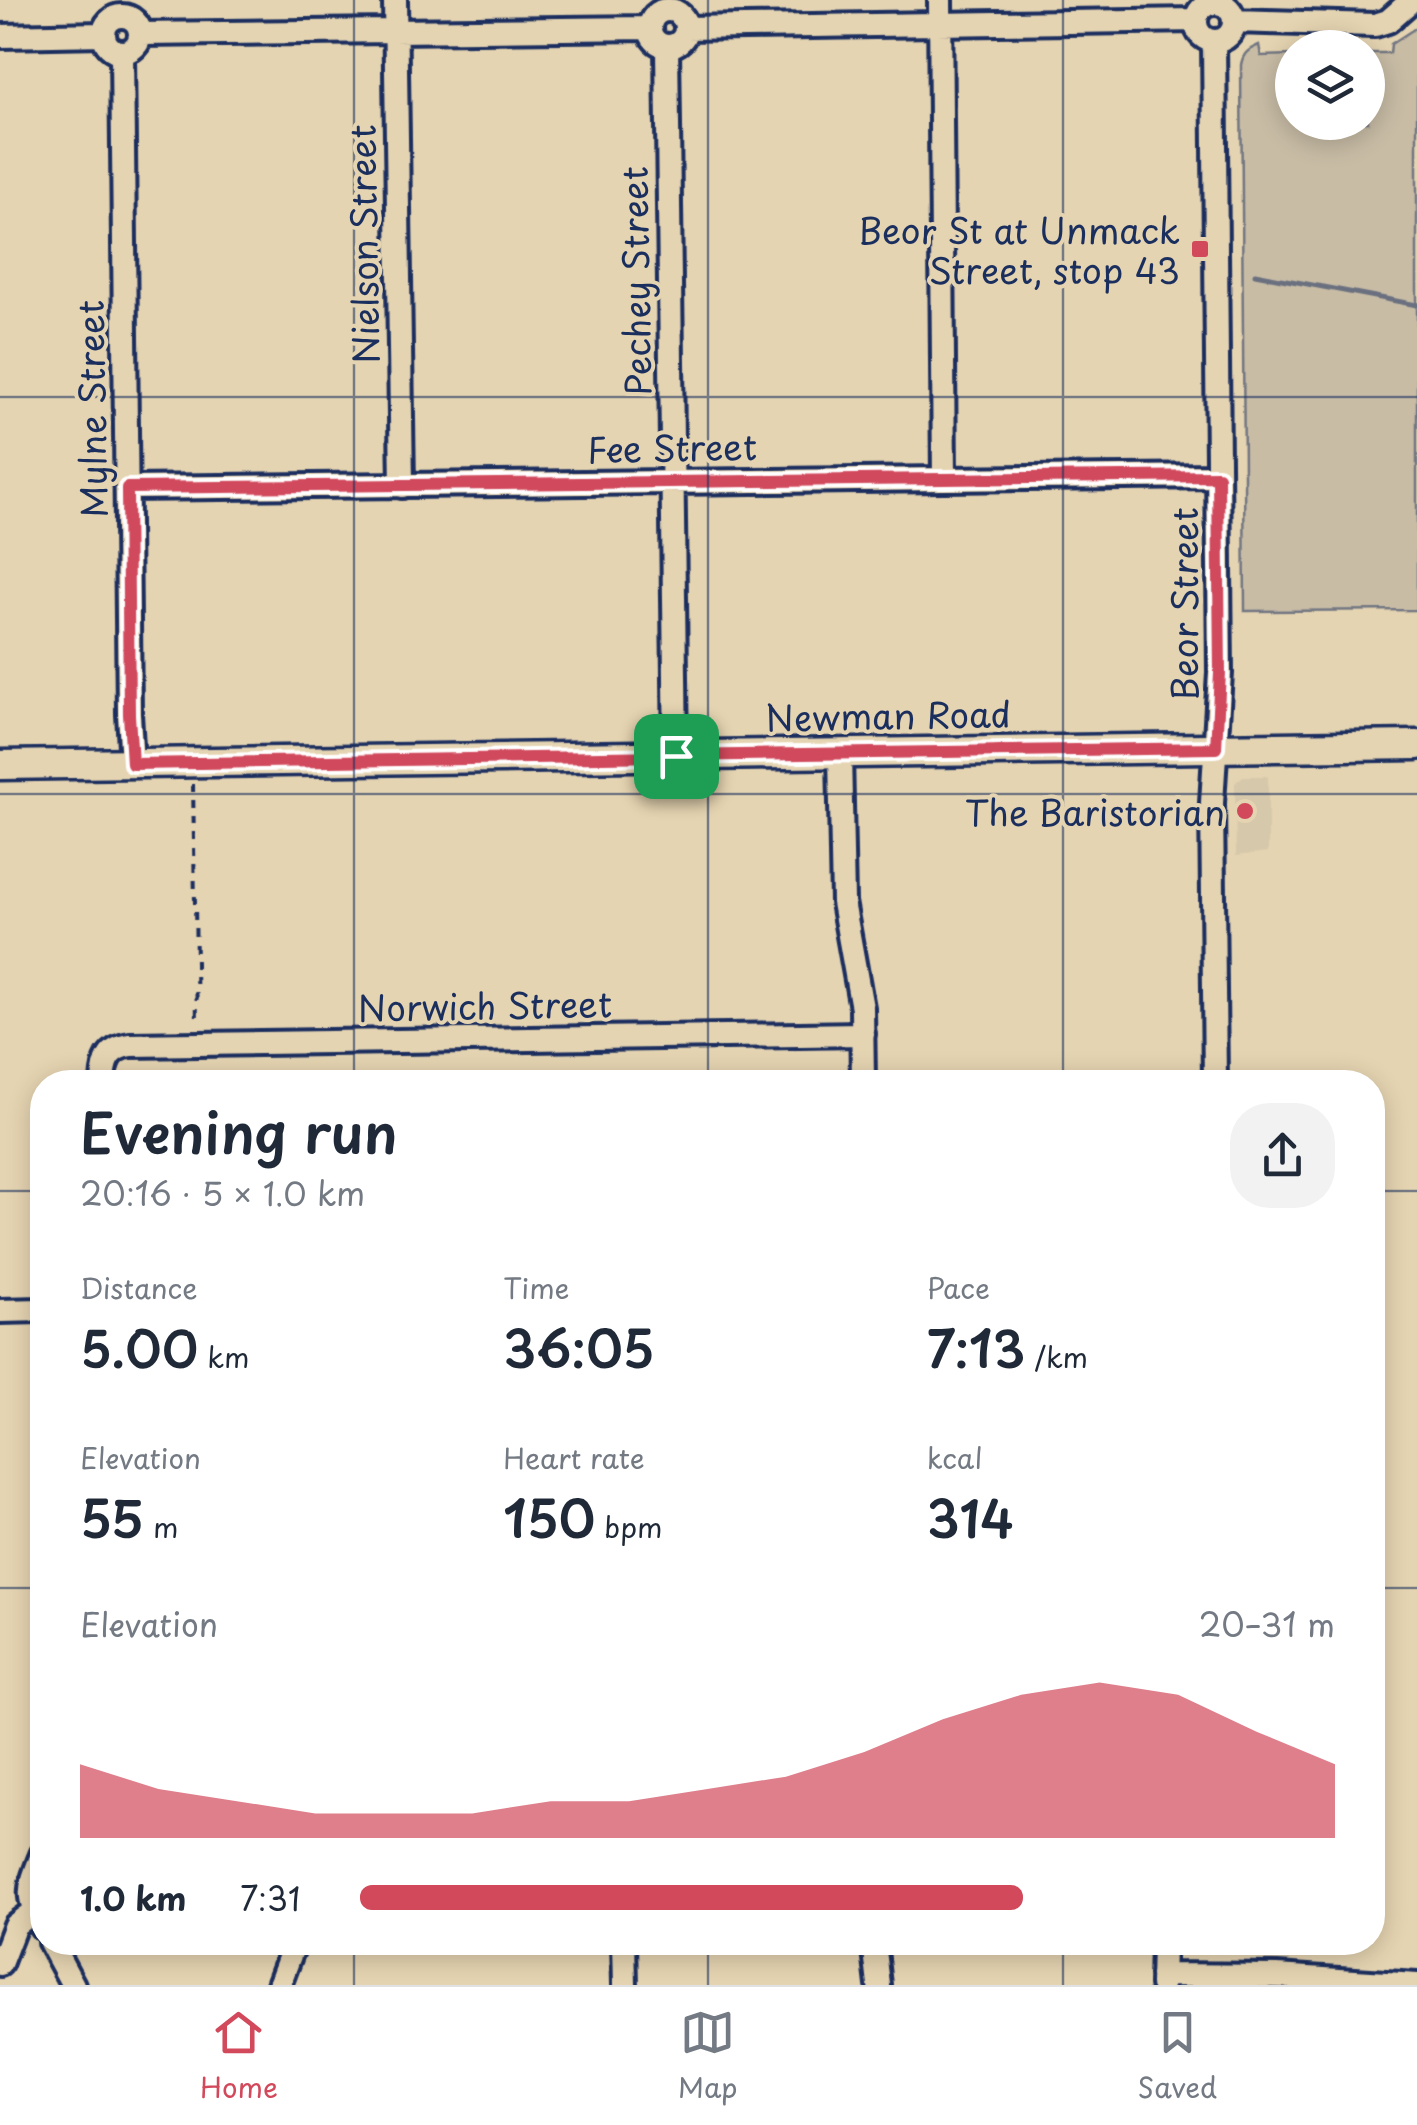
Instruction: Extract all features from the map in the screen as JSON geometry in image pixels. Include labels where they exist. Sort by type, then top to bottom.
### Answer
[{"type":"main road","name":"Newman Road","points":[[0,765],[1417,745]]},
{"type":"street","name":"Nielson Street","points":[[395,0],[402,486]]},
{"type":"street","points":[[940,0],[944,479]]},
{"type":"street","points":[[1234,22],[1375,24],[1388,21],[1412,0]]},
{"type":"street","points":[[1213,1],[1225,5],[1234,22],[1230,33],[1214,41],[1198,32],[1196,20],[1201,8],[1213,1]]},
{"type":"street","points":[[667,5],[678,12],[686,28],[678,43],[667,46],[652,38],[649,28],[656,13],[667,5]]},
{"type":"street","points":[[122,8],[140,34],[136,45],[122,52],[111,49],[104,34],[107,24],[122,8]]},
{"type":"street","points":[[686,28],[1196,20]]},
{"type":"street","points":[[140,34],[649,28]]},
{"type":"street","points":[[0,36],[104,34]]},
{"type":"street","name":"Beor Street","points":[[1214,41],[1220,673],[1212,803],[1216,1070]]},
{"type":"street","name":"Pechey Street","points":[[667,46],[676,756]]},
{"type":"street","name":"Mylne Street","points":[[122,52],[132,764]]},
{"type":"street","name":"Fee Street","points":[[127,488],[1218,476]]},
{"type":"street","points":[[840,754],[843,902],[859,981],[863,1070]]},
{"type":"street","name":"Norwich Street","points":[[104,1070],[111,1053],[130,1044],[863,1034]]},
{"type":"street","points":[[0,1311],[30,1310]]},
{"type":"street","points":[[0,1964],[15,1925],[30,1921]]},
{"type":"street","points":[[57,1955],[73,1985]]},
{"type":"street","points":[[279,1985],[290,1955]]},
{"type":"street","points":[[624,1955],[625,1985]]},
{"type":"street","points":[[876,1955],[879,1985]]},
{"type":"street","points":[[1163,1955],[1162,1980],[1417,1984]]},
{"type":"path","points":[[193,763],[196,1044]]},
{"type":"shaded area","points":[[1417,27],[1417,610],[1245,611],[1242,61],[1247,52],[1259,45],[1261,56],[1275,56],[1275,140],[1385,140],[1385,53],[1390,53],[1391,44]]},
{"type":"shaded area","points":[[1243,776],[1268,776],[1268,852],[1236,856],[1235,783]]},
{"type":"waterway","points":[[1255,274],[1417,305]]},
{"type":"place","name":"Beor St at Unmack Street, stop 43","points":[[1200,249]]},
{"type":"place","name":"The Baristorian","points":[[1245,811]]},
{"type":"route","points":[[1218,476],[1220,673],[1216,748],[676,756],[132,764],[127,488],[1218,476]]}]
